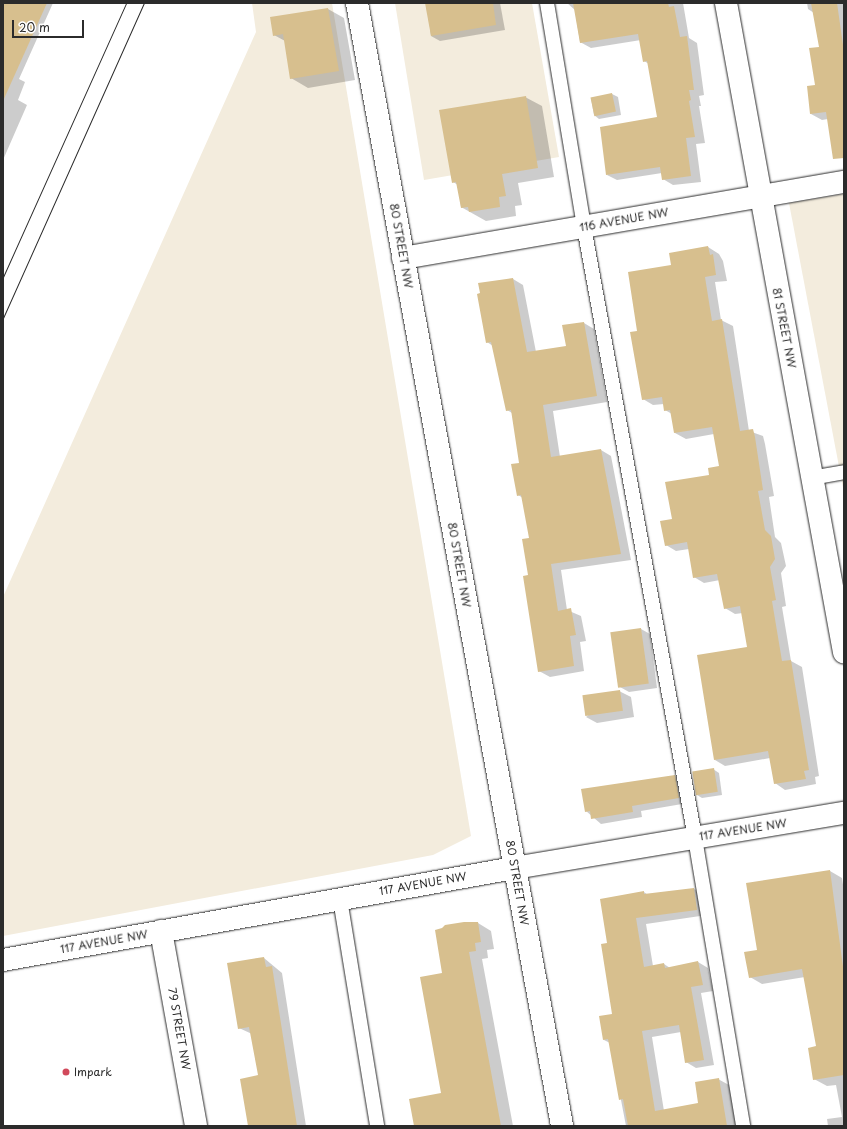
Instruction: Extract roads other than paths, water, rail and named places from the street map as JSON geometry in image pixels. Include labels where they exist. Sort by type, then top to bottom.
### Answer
[{"type":"street","name":"80 STREET NW","points":[[358,3],[403,258],[562,1126]]},
{"type":"street","name":"81 STREET NW","points":[[726,3],[759,197],[812,478],[838,584],[844,652]]},
{"type":"street","name":"116 AVENUE NW","points":[[403,258],[844,182]]},
{"type":"street","name":"117 AVENUE NW","points":[[3,960],[514,868],[844,813]]},
{"type":"street","name":"79 STREET NW","points":[[161,931],[196,1126]]},
{"type":"lane","points":[[547,3],[584,227],[695,838],[743,1126]]},
{"type":"lane","points":[[812,478],[844,472]]},
{"type":"lane","points":[[340,900],[377,1126]]},
{"type":"tram line","points":[[3,277],[126,3]]},
{"type":"tram line","points":[[3,318],[144,3]]},
{"type":"place","name":"Impark","points":[[66,1072]]}]
